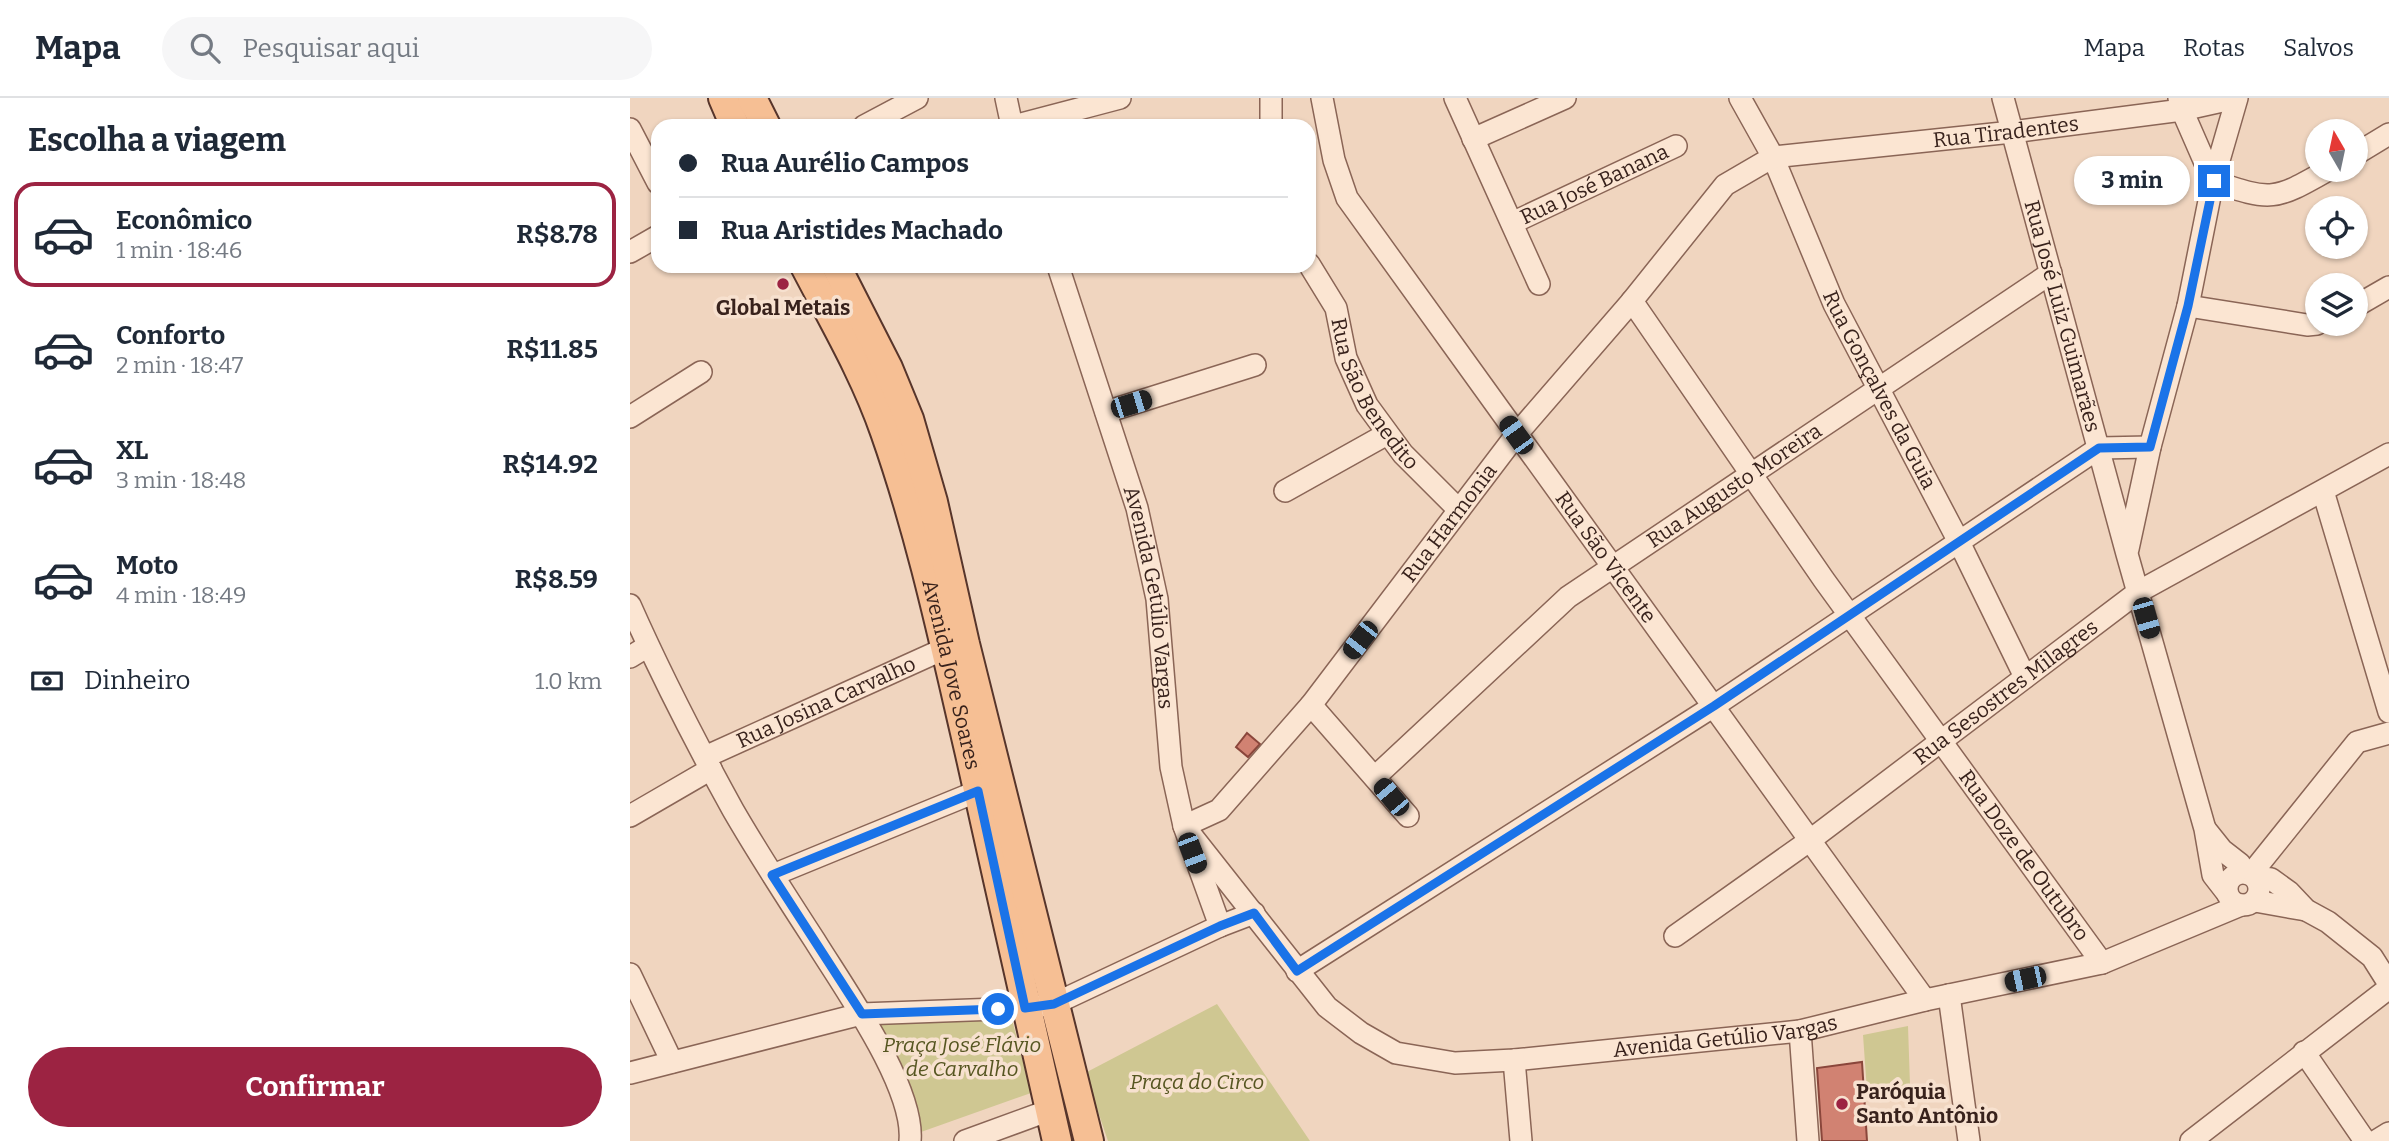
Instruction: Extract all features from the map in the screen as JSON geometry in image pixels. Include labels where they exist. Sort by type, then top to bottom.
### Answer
[{"type":"main road","points":[[723,98],[732,119]]},
{"type":"main road","points":[[752,98],[762,119]]},
{"type":"main road","name":"Avenida Jove Soares","points":[[809,273],[864,380],[885,432],[946,648],[1057,1141]]},
{"type":"main road","name":"Avenida Jove Soares","points":[[840,273],[888,368],[909,419],[933,502],[965,644],[1089,1141]]},
{"type":"street","points":[[877,119],[917,98]]},
{"type":"street","points":[[1006,98],[1011,119]]},
{"type":"street","points":[[1040,119],[1120,98]]},
{"type":"street","points":[[1271,98],[1271,119]]},
{"type":"street","name":"Rua São Vicente","points":[[1322,98],[1334,160],[1347,198],[1925,1000]]},
{"type":"street","points":[[1455,98],[1539,284]]},
{"type":"street","points":[[1473,139],[1565,98]]},
{"type":"street","name":"Rua Gonçalves da Guia","points":[[1740,98],[1773,157],[1834,304],[1958,540],[2025,677]]},
{"type":"street","name":"Rua José Luiz Guimarães","points":[[2003,98],[2205,829],[2213,875],[2241,900]]},
{"type":"street","points":[[2127,554],[2150,447],[2188,306],[2214,181],[2236,98]]},
{"type":"street","name":"Rua Tiradentes","points":[[1773,157],[2012,132],[2180,104],[2236,98]]},
{"type":"street","points":[[2180,104],[2214,181],[2251,195],[2276,196],[2305,182]]},
{"type":"street","points":[[630,129],[651,170]]},
{"type":"street","points":[[2368,147],[2389,134]]},
{"type":"street","name":"Rua José Banana","points":[[1512,223],[1676,146]]},
{"type":"street","name":"Rua Harmonia","points":[[1184,826],[1219,810],[1311,705],[1516,435],[1632,301],[1725,185],[1773,157]]},
{"type":"street","points":[[630,252],[651,240]]},
{"type":"street","name":"Avenida Getúlio Vargas","points":[[1060,273],[1138,508],[1157,599],[1171,767],[1184,826],[1327,1007],[1361,1033],[1396,1053],[1455,1063],[1514,1060],[1800,1031],[1925,1000],[2102,963],[2241,900]]},
{"type":"street","name":"Rua São Benedito","points":[[1315,273],[1336,308],[1346,358],[1367,405],[1387,434],[1460,510]]},
{"type":"street","name":"Rua Augusto Moreira","points":[[1375,777],[1568,597],[2051,273]]},
{"type":"street","points":[[2368,299],[2389,287]]},
{"type":"street","name":"Rua Doze de Outubro","points":[[1632,301],[1850,615],[2102,963]]},
{"type":"street","points":[[2188,306],[2305,325]]},
{"type":"street","points":[[1106,411],[1255,365]]},
{"type":"street","points":[[630,416],[701,372]]},
{"type":"street","points":[[1285,491],[1387,434]]},
{"type":"street","points":[[1297,971],[1714,706],[2099,448],[2150,447]]},
{"type":"street","name":"Rua Sesostres Milagres","points":[[1675,936],[1809,841],[2138,592],[2389,454]]},
{"type":"street","points":[[2323,491],[2389,712]]},
{"type":"street","points":[[630,605],[639,652],[708,763],[772,875],[862,1014],[902,1092],[911,1128],[910,1141]]},
{"type":"street","name":"Rua Josina Carvalho","points":[[630,816],[708,763],[946,648]]},
{"type":"street","points":[[1311,705],[1408,816]]},
{"type":"street","points":[[2250,875],[2357,742],[2389,733]]},
{"type":"street","points":[[772,875],[978,791]]},
{"type":"street","points":[[1184,826],[1220,926]]},
{"type":"street","points":[[2205,829],[2222,850],[2240,863],[2260,890],[2241,900]]},
{"type":"street","points":[[2191,1141],[2389,986],[2380,952],[2306,910],[2289,892],[2271,879],[2250,875],[2232,878],[2228,883],[2241,900],[2306,910]]},
{"type":"street","points":[[630,1073],[862,1014],[1025,1008],[1054,1004],[1220,926],[1254,913]]},
{"type":"street","points":[[630,974],[672,1062]]},
{"type":"street","points":[[1949,995],[1969,1141]]},
{"type":"street","points":[[1800,1031],[1808,1141]]},
{"type":"street","points":[[2304,1052],[2365,1141]]},
{"type":"street","points":[[1514,1060],[1520,1140]]},
{"type":"street","points":[[965,1141],[1050,1110]]},
{"type":"street","points":[[2376,1141],[2389,1133]]},
{"type":"green space","name":"Praça José Flávio de Carvalho","points":[[1006,996],[1031,1093],[907,1137],[911,1093],[905,1074],[864,1007]]},
{"type":"green space","name":"Praça do Circo","points":[[1217,1004],[1310,1141],[1108,1141],[1085,1073]]},
{"type":"green space","points":[[1908,1026],[1910,1085],[1867,1091],[1863,1035]]},
{"type":"building","points":[[1247,733],[1260,744],[1248,757],[1236,747]]},
{"type":"building","name":"Paróquia Santo Antônio","points":[[1862,1062],[1867,1141],[1822,1141],[1817,1068]]},
{"type":"place","name":"Global Metais","points":[[783,284]]},
{"type":"place","name":"Paróquia Santo Antônio","points":[[1842,1104]]},
{"type":"route","points":[[998,1009],[862,1014],[772,875],[978,791],[1025,1008],[1054,1004],[1220,926],[1254,913],[1297,971],[1714,706],[2099,448],[2150,447],[2188,306],[2214,181]]}]
